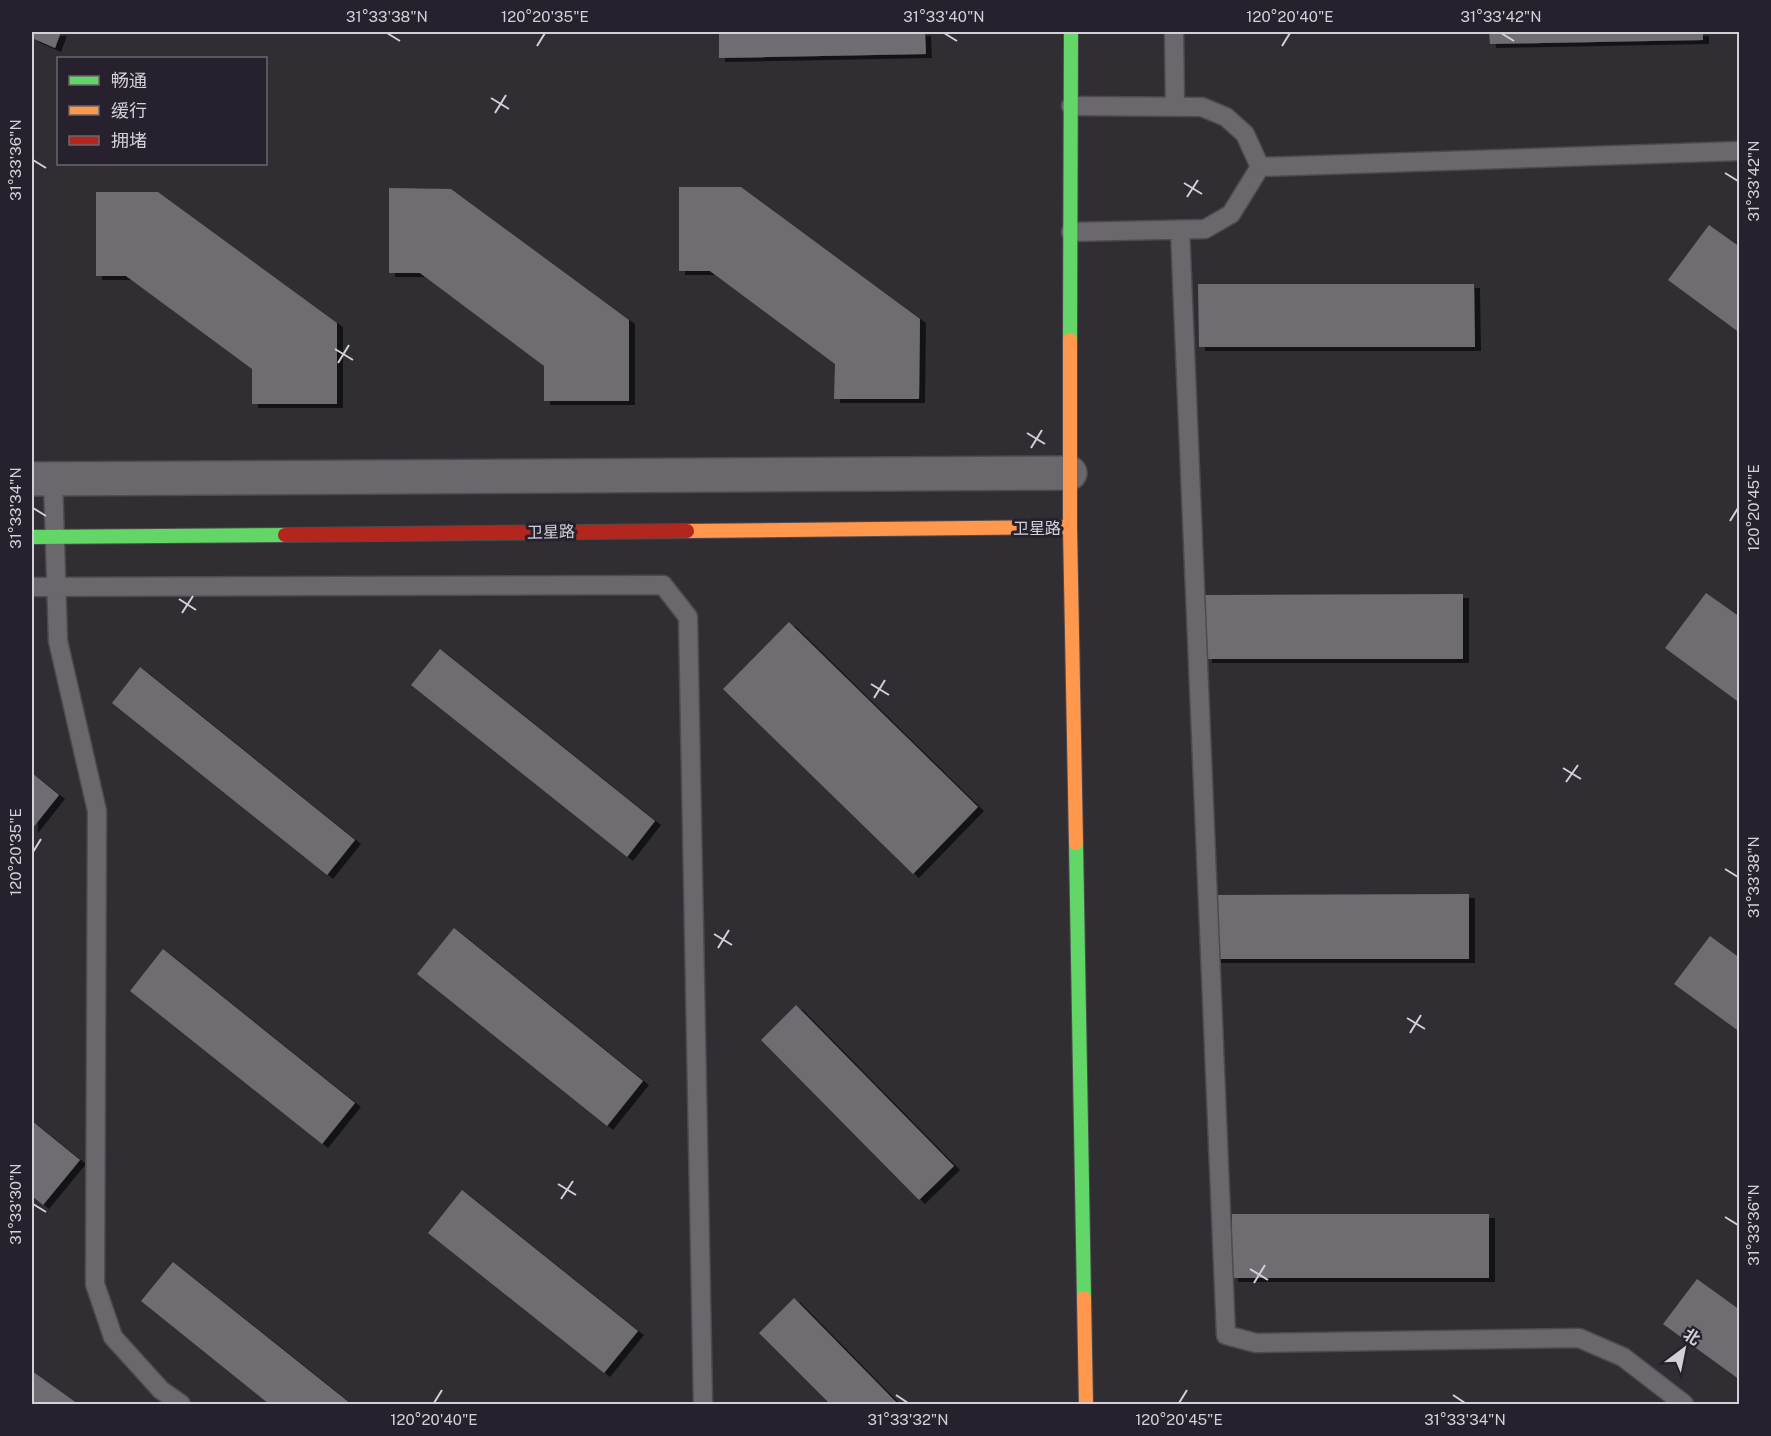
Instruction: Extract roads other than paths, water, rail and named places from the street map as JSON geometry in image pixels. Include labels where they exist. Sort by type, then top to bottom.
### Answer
[{"type":"street","points":[[1071,32],[1070,527],[1086,1404]]},
{"type":"street","points":[[42,479],[1070,473]]},
{"type":"street","name":"卫星路","points":[[32,537],[1070,527]]},
{"type":"lane","points":[[1174,32],[1175,107]]},
{"type":"lane","points":[[1071,106],[1202,107],[1226,117],[1245,134],[1260,167]]},
{"type":"lane","points":[[1260,167],[1740,151]]},
{"type":"lane","points":[[1071,232],[1205,229],[1231,214],[1260,167]]},
{"type":"lane","points":[[1180,230],[1226,1335],[1256,1343],[1579,1338],[1623,1357],[1684,1404]]},
{"type":"lane","points":[[42,479],[55,537],[58,641],[97,812],[95,1284],[113,1337],[161,1390],[181,1404]]},
{"type":"lane","points":[[32,587],[663,585],[688,617],[703,1404]]}]
